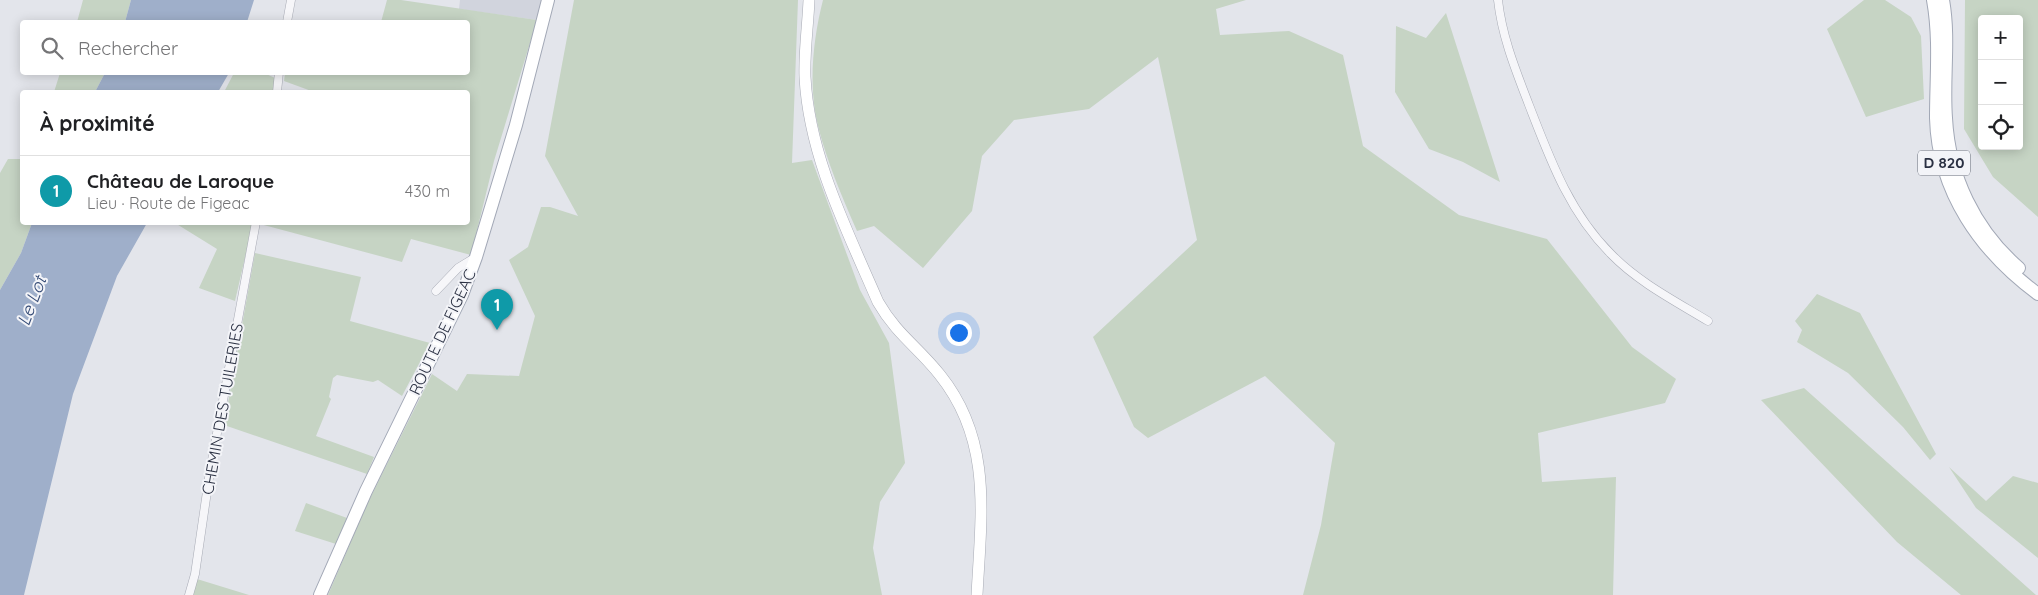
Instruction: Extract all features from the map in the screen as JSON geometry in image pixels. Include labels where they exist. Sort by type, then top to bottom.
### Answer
[{"type":"main road","name":"ROUTE DE FIGEAC","points":[[320,595],[366,491],[462,295],[476,257],[516,125],[548,0]]},
{"type":"main road","name":"D 820","points":[[1933,0],[1937,23],[1936,120],[1939,147],[1947,177],[1957,202],[1985,246],[2000,263],[2038,294]]},
{"type":"main road","name":"D 820","points":[[1943,0],[1947,20],[1946,117],[1948,144],[1956,174],[1966,199],[1990,237],[2009,260],[2038,284]]},
{"type":"street","points":[[287,20],[291,0]]},
{"type":"street","points":[[809,0],[805,75],[812,125],[820,160],[878,302],[890,322],[939,374],[950,389],[969,427],[976,446],[982,491],[977,595]]},
{"type":"street","points":[[1498,0],[1500,16],[1511,58],[1552,164],[1570,202],[1612,255],[1661,293],[1708,321]]},
{"type":"street","points":[[277,90],[279,75]]},
{"type":"street","name":"CHEMIN DES TUILERIES","points":[[189,595],[255,225]]},
{"type":"street","points":[[436,292],[458,268],[476,257]]},
{"type":"shaded area","points":[[460,0],[542,0],[537,20],[459,9]]},
{"type":"green space","points":[[83,0],[131,0],[126,20],[78,20]]},
{"type":"green space","points":[[387,0],[401,0],[537,20],[494,161],[471,255],[411,239],[402,262],[264,225],[470,225],[470,90],[309,90],[284,81],[285,75],[470,75],[470,20],[382,20]]},
{"type":"green space","points":[[574,0],[798,0],[792,163],[812,160],[860,290],[889,343],[905,463],[880,502],[873,548],[882,595],[328,595],[367,504],[432,374],[457,391],[467,374],[519,376],[535,316],[509,260],[528,247],[541,207],[550,207],[578,216],[545,156]]},
{"type":"green space","points":[[823,0],[1246,0],[1216,9],[1220,35],[1289,31],[1343,55],[1363,146],[1459,215],[1547,239],[1632,347],[1676,379],[1665,403],[1538,433],[1542,482],[1616,477],[1613,595],[1303,595],[1321,525],[1335,443],[1265,376],[1148,438],[1134,427],[1093,337],[1197,240],[1158,57],[1089,109],[1014,120],[982,156],[972,211],[923,268],[874,226],[857,231],[835,179],[818,126],[813,95],[814,46]]},
{"type":"green space","points":[[1864,0],[1885,0],[1911,17],[1921,36],[1924,99],[1866,117],[1827,29]]},
{"type":"green space","points":[[1965,0],[2038,0],[2038,217],[1993,177],[1964,129]]},
{"type":"green space","points":[[1446,13],[1500,182],[1463,162],[1429,149],[1395,92],[1396,26],[1426,38]]},
{"type":"green space","points":[[59,75],[104,75],[96,90],[55,90]]},
{"type":"green space","points":[[233,75],[268,75],[275,78],[273,90],[225,90]]},
{"type":"green space","points":[[8,159],[20,159],[20,225],[31,225],[21,253],[0,290],[0,173]]},
{"type":"green space","points":[[178,225],[253,225],[235,301],[199,288],[217,249]]},
{"type":"green space","points":[[255,253],[361,277],[350,321],[430,343],[402,396],[378,380],[373,382],[337,375],[333,378],[329,397],[331,399],[316,436],[374,457],[367,474],[224,425]]},
{"type":"green space","points":[[1817,294],[1860,313],[1936,454],[1930,460],[1903,427],[1848,373],[1797,342],[1802,330],[1795,321]]},
{"type":"green space","points":[[1804,388],[2036,595],[1961,595],[1897,542],[1761,400]]},
{"type":"green space","points":[[1949,467],[1986,501],[2013,476],[2038,483],[2038,558],[1976,508]]},
{"type":"green space","points":[[306,503],[347,518],[336,544],[295,531]]},
{"type":"green space","points":[[197,579],[249,595],[192,595]]},
{"type":"water","points":[[131,0],[254,0],[248,20],[126,20]]},
{"type":"water","points":[[104,75],[228,75],[219,90],[96,90]]},
{"type":"water","name":"Le Lot","points":[[31,225],[146,225],[117,276],[73,394],[24,595],[0,595],[0,290],[21,253]]},
{"type":"place","name":"Château de Laroque","points":[[497,330]]}]
